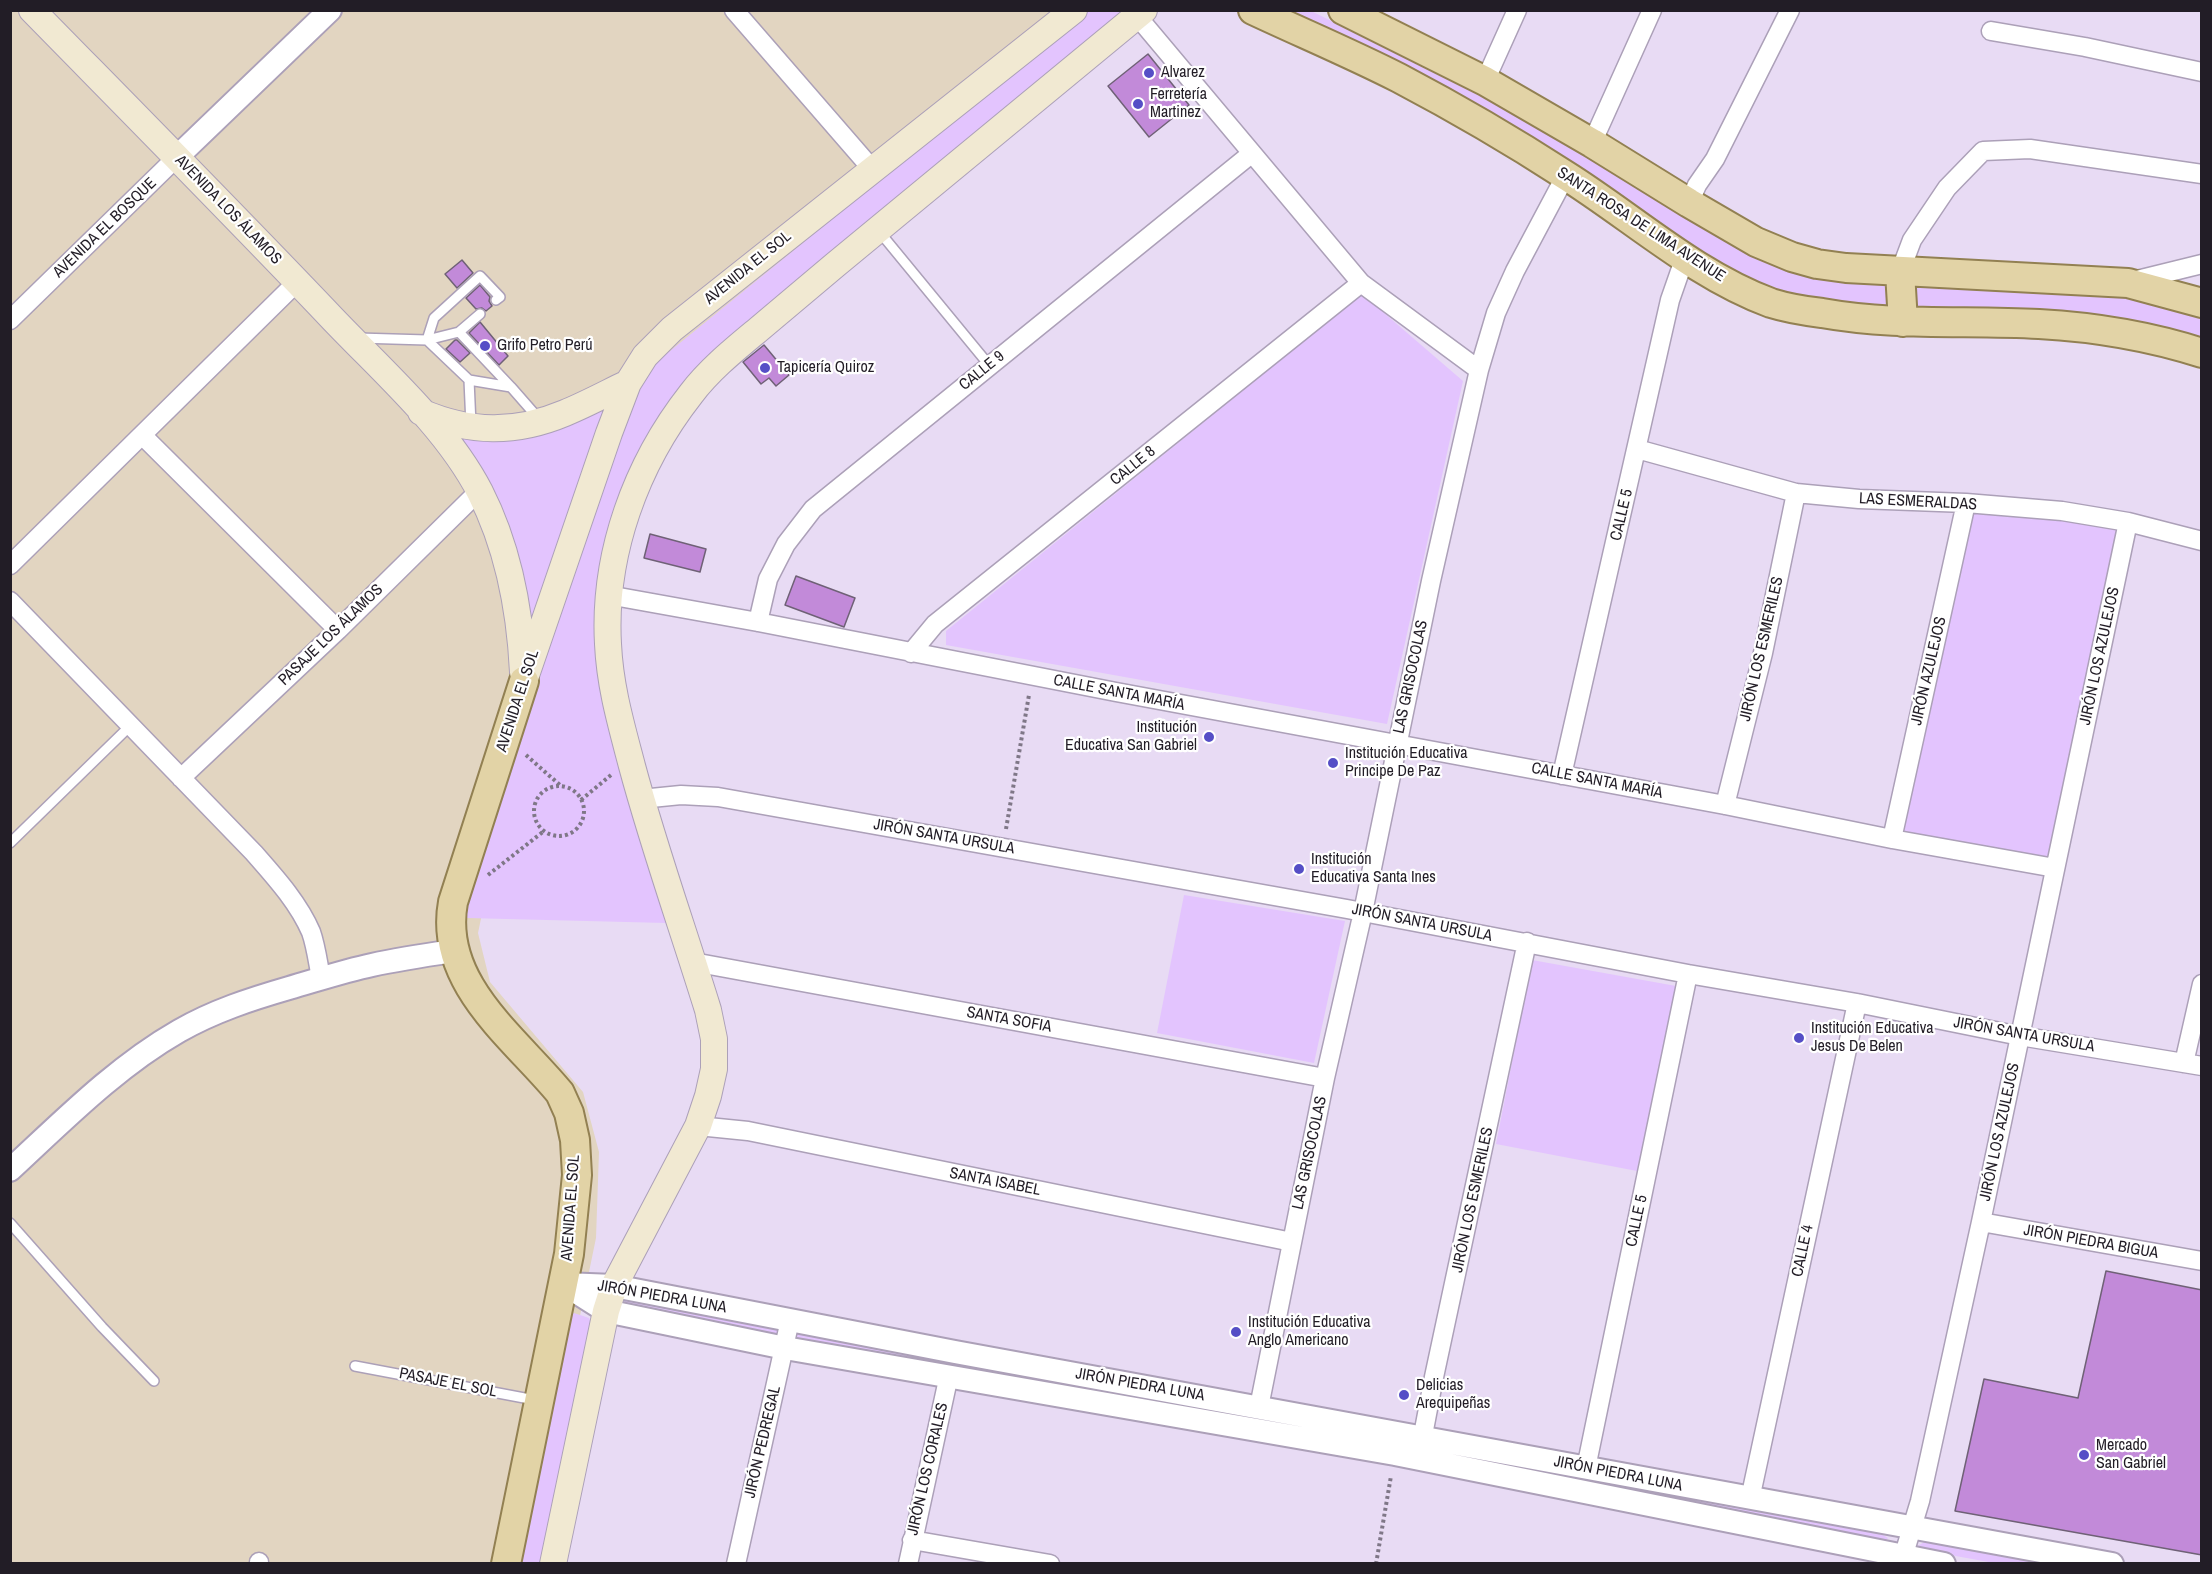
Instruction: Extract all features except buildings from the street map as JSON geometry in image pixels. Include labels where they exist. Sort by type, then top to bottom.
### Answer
[{"type":"main road","name":"AVENIDA LOS ÁLAMOS","points":[[32,10],[350,337],[421,412],[457,455],[479,491],[508,566],[522,646],[524,681]]},
{"type":"main road","name":"AVENIDA EL SOL","points":[[506,1563],[564,1284],[577,1175],[575,1140],[569,1113],[560,1093],[468,985],[453,951],[450,921],[453,902],[505,738],[609,434],[628,383],[645,356],[672,329],[1074,10]]},
{"type":"main road","name":"SANTA ROSA DE LIMA AVENUE","points":[[1254,10],[1397,77],[1472,118],[1566,175],[1685,257],[1729,284],[1773,303],[1846,318],[1903,322],[2050,325],[2164,341],[2202,353]]},
{"type":"main road","points":[[1343,10],[1378,18],[1756,242],[1792,257],[1817,264],[1846,268],[2128,282],[2202,303]]},
{"type":"main road","points":[[553,1563],[606,1311],[614,1286],[698,1126],[714,1069],[714,1039],[708,1010],[641,800],[612,691],[608,642],[608,595],[628,506],[646,465],[668,425],[692,392],[724,358],[1141,13]]},
{"type":"main road","points":[[1900,272],[1903,322]]},
{"type":"main road","name":"AVENIDA LOS ÁLAMOS","points":[[421,412],[443,421],[471,428],[497,429],[541,421],[563,414],[628,383]]},
{"type":"street","name":"AVENIDA EL BOSQUE","points":[[10,320],[330,10]]},
{"type":"street","points":[[734,10],[872,169]]},
{"type":"street","points":[[1485,81],[1517,10]]},
{"type":"street","points":[[1592,143],[1652,10]]},
{"type":"street","points":[[1689,203],[1697,185],[1716,159],[1790,10]]},
{"type":"street","points":[[1141,13],[1251,154],[1361,283],[1479,370]]},
{"type":"street","points":[[1991,31],[2085,47],[2202,72]]},
{"type":"street","points":[[1900,272],[1912,240],[1923,222],[1947,188],[1983,151],[2030,149],[2202,174]]},
{"type":"street","name":"CALLE 9","points":[[758,622],[768,579],[786,544],[813,509],[1251,154]]},
{"type":"street","name":"LAS GRISOCOLAS","points":[[1259,1407],[1325,1078],[1363,912],[1431,581],[1479,370],[1496,313],[1515,271],[1566,175]]},
{"type":"street","name":"CALLE 5","points":[[1562,775],[1670,300],[1685,257]]},
{"type":"street","points":[[2128,282],[2202,264]]},
{"type":"street","points":[[10,565],[297,282]]},
{"type":"street","name":"CALLE 8","points":[[911,653],[935,624],[1361,283]]},
{"type":"street","points":[[143,436],[338,630]]},
{"type":"street","name":"LAS ESMERALDAS","points":[[1637,449],[1796,493],[2062,511],[2128,522],[2202,541]]},
{"type":"street","name":"PASAJE LOS ÁLAMOS","points":[[181,778],[338,630],[479,491]]},
{"type":"street","name":"JIRÓN LOS ESMERILES","points":[[1725,805],[1763,652],[1796,493]]},
{"type":"street","name":"JIRÓN AZULEJOS","points":[[1892,839],[1966,503]]},
{"type":"street","name":"JIRÓN LOS AZULEJOS","points":[[1902,1560],[1912,1528],[1981,1222],[2128,522]]},
{"type":"street","name":"CALLE SANTA MARÍA","points":[[608,595],[2055,868]]},
{"type":"street","points":[[10,601],[254,853],[297,906],[312,934],[321,978]]},
{"type":"street","name":"JIRÓN SANTA URSULA","points":[[641,800],[681,795],[718,797],[1527,942],[1688,974],[1857,1003],[2020,1036],[2193,1065]]},
{"type":"street","name":"JIRÓN LOS ESMERILES","points":[[1420,1448],[1527,942]]},
{"type":"street","points":[[10,1170],[83,1102],[122,1070],[178,1031],[212,1014],[251,999],[321,978],[375,964],[453,951]]},
{"type":"street","name":"SANTA SOFIA","points":[[693,962],[1325,1078]]},
{"type":"street","name":"CALLE 5","points":[[1586,1468],[1688,974]]},
{"type":"street","points":[[2193,1065],[2202,984]]},
{"type":"street","name":"CALLE 4","points":[[1750,1499],[1857,1003]]},
{"type":"street","name":"SANTA ISABEL","points":[[698,1126],[748,1131],[1292,1242]]},
{"type":"street","name":"JIRÓN PIEDRA BIGUA","points":[[1981,1222],[2202,1261]]},
{"type":"street","name":"JIRÓN PIEDRA LUNA","points":[[564,1284],[614,1286],[955,1353],[1259,1407],[1420,1448],[1902,1560],[1944,1563]]},
{"type":"street","name":"JIRÓN PIEDRA LUNA","points":[[564,1284],[606,1311],[785,1348],[1395,1454],[1420,1448],[1586,1468],[2112,1563]]},
{"type":"street","name":"JIRÓN PEDREGAL","points":[[736,1563],[790,1320]]},
{"type":"street","name":"JIRÓN LOS CORALES","points":[[908,1563],[949,1375]]},
{"type":"street","points":[[912,1540],[1050,1563]]},
{"type":"lane","points":[[878,229],[989,365]]},
{"type":"lane","points":[[427,340],[434,318],[480,276],[500,297],[496,300]]},
{"type":"lane","points":[[350,337],[427,340],[459,332],[480,314]]},
{"type":"lane","points":[[459,332],[541,421]]},
{"type":"lane","points":[[427,340],[469,380],[511,387]]},
{"type":"lane","points":[[469,380],[471,428]]},
{"type":"lane","points":[[10,843],[130,726]]},
{"type":"lane","points":[[10,1223],[153,1381]]},
{"type":"lane","name":"PASAJE EL SOL","points":[[355,1366],[540,1401]]},
{"type":"path","points":[[1002,848],[1032,676]]},
{"type":"path","points":[[505,738],[562,786]]},
{"type":"path","points":[[581,800],[631,760]]},
{"type":"path","points":[[562,786],[570,788],[584,807],[580,824],[575,830],[560,836],[544,831],[535,818],[536,802],[546,789],[562,786]]},
{"type":"path","points":[[453,902],[544,831]]},
{"type":"path","points":[[1376,1563],[1395,1454]]},
{"type":"shaded area","points":[[11,11],[1107,11],[722,327],[504,808],[478,933],[490,982],[583,1092],[599,1152],[596,1238],[529,1563],[11,1564]]},
{"type":"shaded area","points":[[1088,11],[1131,11],[712,356],[601,567],[666,923],[467,918],[458,906],[634,399],[654,364]]},
{"type":"shaded area","points":[[1270,11],[1311,11],[1500,103],[1734,247],[1767,262],[1885,283],[1893,291],[1892,307],[1860,309],[1759,288]]},
{"type":"shaded area","points":[[1914,286],[2105,294],[2161,302],[2201,314],[2201,341],[1911,308]]},
{"type":"shaded area","points":[[1362,294],[1463,381],[1387,724],[946,645],[946,631]]},
{"type":"shaded area","points":[[602,406],[605,412],[529,631],[453,436]]},
{"type":"shaded area","points":[[1973,508],[2118,523],[2047,859],[1902,832]]},
{"type":"shaded area","points":[[1184,895],[1345,921],[1314,1063],[1157,1033]]},
{"type":"shaded area","points":[[1532,960],[1676,986],[1637,1171],[1496,1144]]},
{"type":"shaded area","points":[[626,1296],[1883,1535],[1888,1538],[1885,1542],[623,1307]]},
{"type":"shaded area","points":[[574,1313],[589,1318],[593,1326],[543,1563],[512,1564],[564,1319]]},
{"type":"shaded area","points":[[1940,1541],[2055,1563],[1994,1563],[1923,1550],[1918,1546],[1924,1542]]},
{"type":"place","name":"Alvarez","points":[[1149,73]]},
{"type":"place","name":"Ferretería Martinez","points":[[1138,104]]},
{"type":"place","name":"Grifo Petro Perú","points":[[485,346]]},
{"type":"place","name":"Tapicería Quiroz","points":[[765,368]]},
{"type":"place","name":"Institución Educativa San Gabriel","points":[[1209,737]]},
{"type":"place","name":"Institución Educativa Principe De Paz","points":[[1333,763]]},
{"type":"place","name":"Institución Educativa Santa Ines","points":[[1299,869]]},
{"type":"place","name":"Institución Educativa Jesus De Belen","points":[[1799,1038]]},
{"type":"place","name":"Institución Educativa Anglo Americano","points":[[1236,1332]]},
{"type":"place","name":"Delicias Arequipeñas","points":[[1404,1395]]},
{"type":"place","name":"Mercado San Gabriel","points":[[2084,1455]]}]
